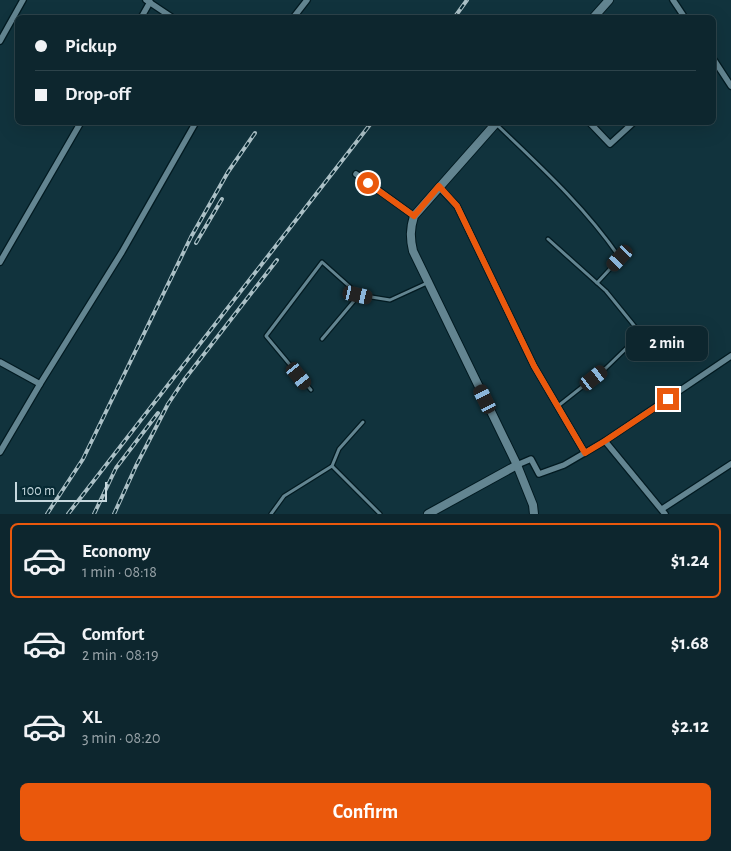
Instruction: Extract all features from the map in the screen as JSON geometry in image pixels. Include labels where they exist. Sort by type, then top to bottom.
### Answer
[{"type":"street","points":[[0,41],[23,0]]},
{"type":"street","points":[[295,15],[307,0]]},
{"type":"street","points":[[596,15],[609,0]]},
{"type":"street","points":[[673,0],[683,15]]},
{"type":"street","points":[[142,15],[148,1],[169,15]]},
{"type":"street","points":[[716,63],[731,86]]},
{"type":"street","points":[[0,262],[79,125]]},
{"type":"street","points":[[0,452],[122,252],[194,125]]},
{"type":"street","points":[[494,125],[414,216],[410,229],[412,251],[517,465],[533,505],[534,514]]},
{"type":"street","points":[[592,125],[610,144],[631,125]]},
{"type":"street","points":[[356,174],[414,216]]},
{"type":"street","points":[[439,186],[457,206],[534,366],[585,453]]},
{"type":"street","points":[[428,514],[531,459],[539,474],[564,465],[605,441],[731,356]]},
{"type":"street","points":[[0,362],[40,384]]},
{"type":"street","points":[[605,441],[664,512],[731,464]]},
{"type":"lane","points":[[498,125],[557,182],[607,239],[620,258],[597,283]]},
{"type":"lane","points":[[548,239],[606,291],[641,334],[606,368],[558,406]]},
{"type":"lane","points":[[310,390],[266,336],[322,262],[358,295],[390,300],[428,283]]},
{"type":"lane","points":[[322,340],[358,295]]},
{"type":"lane","points":[[270,514],[284,496],[332,466],[339,449],[363,422]]},
{"type":"lane","points":[[332,466],[380,514]]},
{"type":"railway","points":[[456,15],[467,0]]},
{"type":"railway","points":[[68,514],[370,125]]},
{"type":"railway","points":[[47,514],[83,459],[191,237],[228,172],[255,133]]},
{"type":"railway","points":[[196,243],[222,199]]},
{"type":"railway","points":[[114,514],[168,404],[184,380],[277,260]]},
{"type":"railway","points":[[94,514],[116,468],[158,413]]},
{"type":"route","points":[[368,183],[414,216],[439,186],[457,206],[534,366],[585,453],[668,399]]}]
